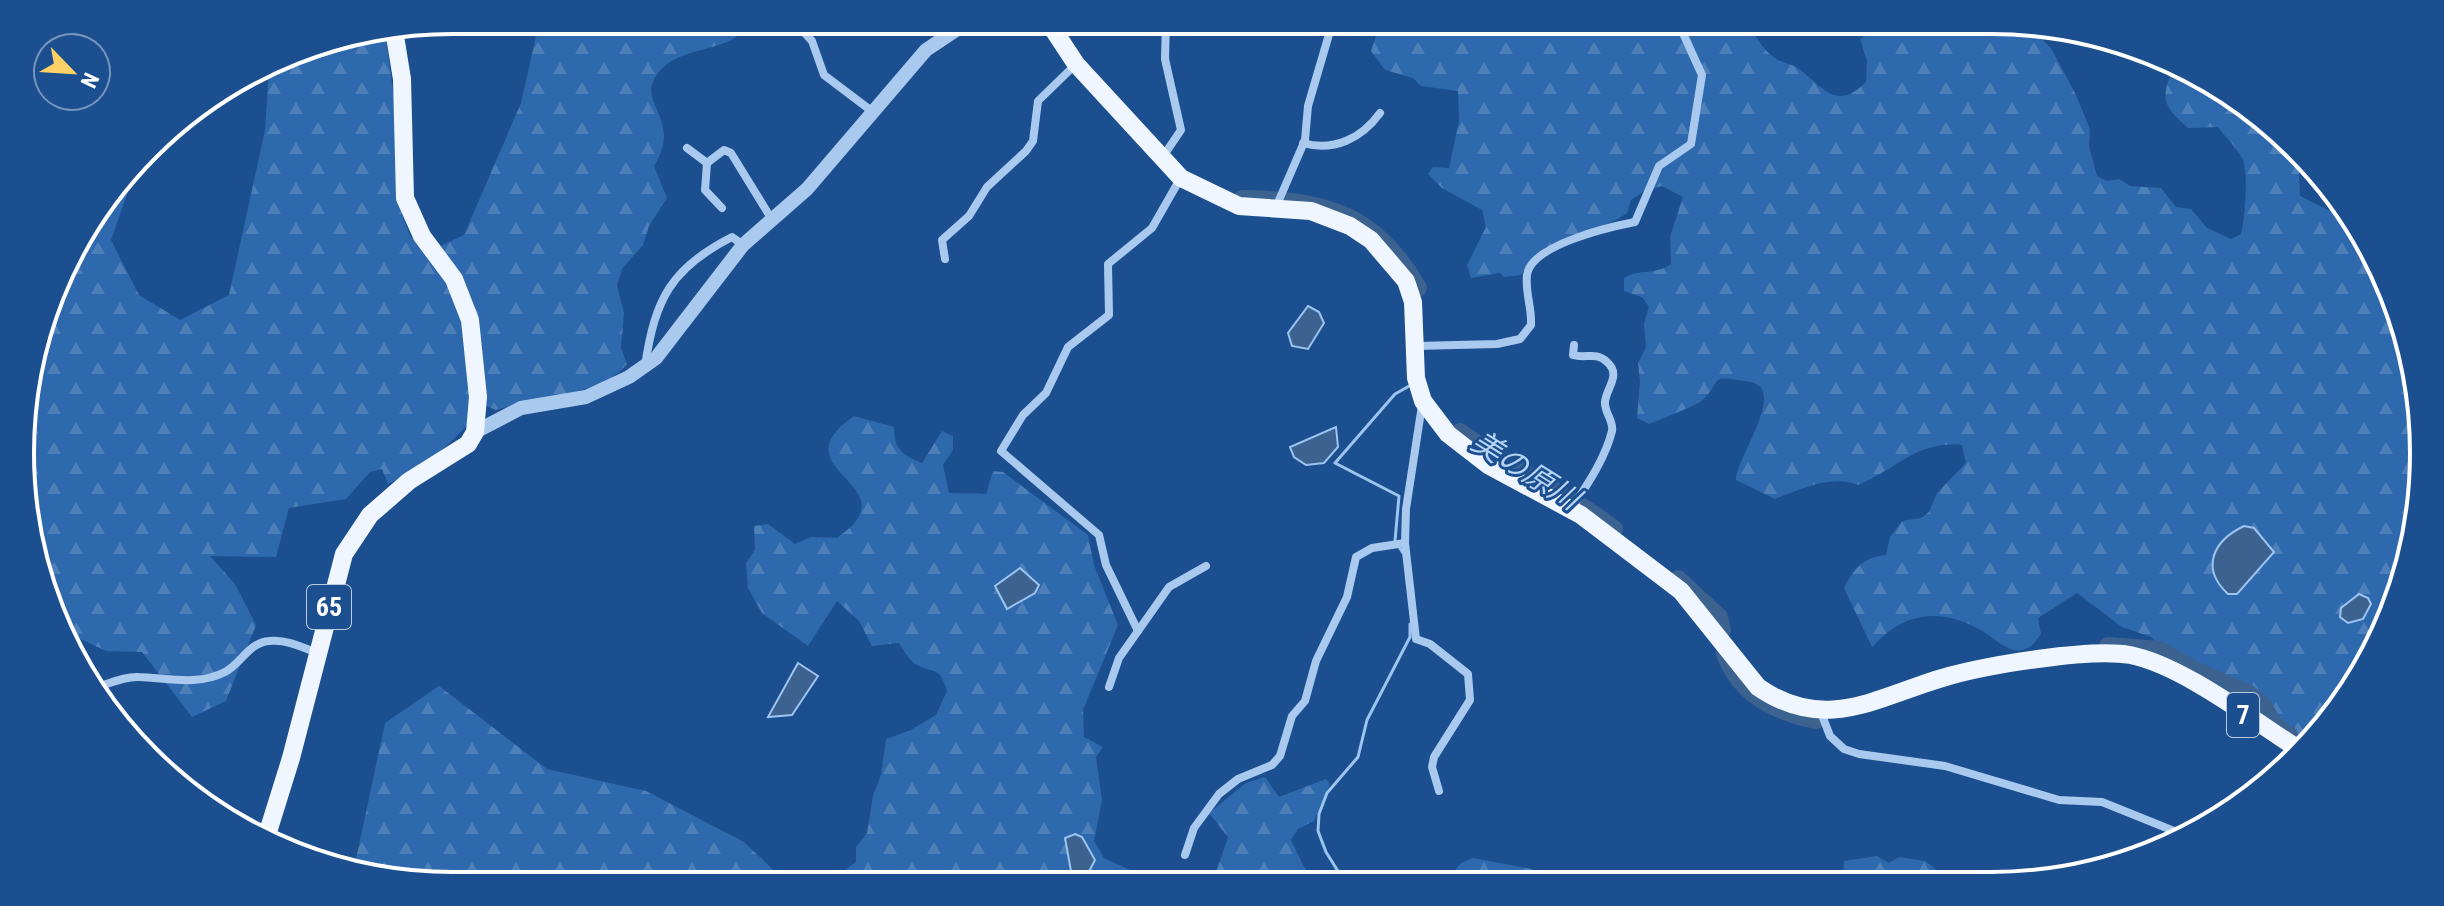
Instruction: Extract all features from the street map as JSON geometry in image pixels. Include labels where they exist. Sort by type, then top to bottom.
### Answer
[{"type":"main road","points":[[1056,34],[1076,64],[1181,178],[1239,206],[1311,211],[1350,226],[1371,240],[1406,281],[1413,302],[1416,378],[1423,401]]},
{"type":"main road","points":[[395,38],[402,79],[405,198],[422,236],[454,279],[470,320],[478,397],[475,432]]},
{"type":"main road","name":"7","points":[[1423,401],[1465,449],[1488,465],[1572,508],[1681,591],[1758,687],[1796,707],[1865,707],[1950,676],[2063,657],[2118,654],[2162,665],[2291,745]]},
{"type":"main road","name":"65","points":[[269,829],[344,554],[370,515],[409,481],[468,444],[475,432]]},
{"type":"street","points":[[806,34],[812,41],[824,75],[873,112]]},
{"type":"street","points":[[475,432],[521,408],[586,397],[645,366],[668,345],[743,245],[807,189],[926,50],[950,34]]},
{"type":"street","points":[[1162,158],[1181,130],[1165,59],[1166,34]]},
{"type":"street","points":[[1276,207],[1303,143],[1308,106],[1329,34]]},
{"type":"street","points":[[1416,346],[1497,344],[1520,339],[1531,325],[1527,277],[1530,266],[1554,248],[1584,234],[1635,222],[1651,193],[1659,166],[1691,144],[1702,75],[1683,34]]},
{"type":"street","points":[[945,259],[942,240],[969,216],[987,187],[1026,151],[1033,141],[1038,101],[1076,64]]},
{"type":"street","points":[[1303,143],[1329,147],[1366,132],[1380,113]]},
{"type":"street","points":[[687,148],[707,163]]},
{"type":"street","points":[[722,208],[705,190],[707,163],[724,150],[731,153],[771,218]]},
{"type":"street","points":[[1138,631],[1106,565],[1099,535],[1001,451],[1023,415],[1046,393],[1068,347],[1109,315],[1108,264],[1152,228],[1181,178]]},
{"type":"street","points":[[645,366],[660,301],[685,265],[732,237],[743,245]]},
{"type":"street","points":[[1572,508],[1592,477],[1613,430],[1605,401],[1614,378],[1613,370],[1604,359],[1591,354],[1573,355],[1574,345]]},
{"type":"street","points":[[1423,401],[1409,484],[1405,543],[1416,639],[1430,644],[1468,674],[1470,700],[1434,757],[1432,767],[1439,791]]},
{"type":"street","points":[[1185,855],[1194,828],[1219,794],[1238,779],[1272,765],[1280,756],[1292,716],[1305,701],[1316,661],[1347,597],[1356,557],[1372,548],[1405,543]]},
{"type":"street","points":[[1109,687],[1119,658],[1169,587],[1206,566]]},
{"type":"street","points":[[104,685],[131,677],[176,681],[211,677],[227,671],[247,650],[265,641],[282,640],[318,653]]},
{"type":"street","points":[[1819,709],[1830,736],[1851,752],[1945,766],[2059,800],[2102,802],[2173,830]]},
{"type":"green space","points":[[534,34],[740,34],[666,65],[652,86],[664,136],[662,150],[654,166],[667,198],[649,226],[643,245],[622,269],[617,286],[624,313],[621,348],[627,364],[601,383],[585,389],[496,410],[484,405],[441,450],[403,477],[388,484],[382,469],[370,472],[346,499],[289,508],[276,557],[210,556],[235,584],[256,625],[226,701],[192,717],[142,652],[106,651],[77,637],[48,561],[35,480],[35,426],[48,345],[77,268],[90,243],[129,188],[111,240],[139,295],[180,320],[229,295],[265,130],[268,77],[318,56],[386,40],[398,129],[398,204],[410,236],[430,251],[464,235],[521,103]]},
{"type":"green space","points":[[1377,34],[1755,34],[1771,55],[1796,67],[1830,94],[1838,96],[1855,91],[1866,82],[1867,61],[1860,39],[1868,34],[2039,37],[2051,48],[2090,129],[2089,146],[2097,176],[2107,181],[2119,179],[2130,186],[2161,188],[2176,207],[2191,209],[2207,228],[2231,239],[2241,234],[2244,218],[2246,184],[2242,158],[2218,127],[2188,128],[2171,111],[2166,100],[2169,74],[2224,105],[2267,138],[2300,171],[2300,196],[2334,213],[2339,220],[2378,293],[2402,371],[2410,453],[2402,535],[2378,613],[2339,686],[2296,740],[2179,665],[2151,637],[2122,627],[2077,593],[2038,618],[2041,634],[2033,644],[2018,651],[1964,622],[1935,616],[1908,621],[1872,647],[1844,588],[1860,565],[1886,555],[1890,537],[1902,521],[1921,518],[1929,512],[1937,493],[1966,463],[1962,445],[1932,447],[1919,452],[1858,485],[1827,482],[1775,499],[1736,480],[1762,411],[1764,397],[1761,387],[1750,382],[1720,379],[1700,402],[1649,424],[1637,418],[1638,363],[1646,347],[1644,324],[1649,307],[1642,297],[1624,291],[1624,278],[1671,264],[1670,237],[1683,197],[1662,186],[1644,191],[1631,200],[1627,213],[1541,251],[1521,275],[1504,277],[1500,273],[1471,278],[1467,265],[1486,227],[1482,210],[1442,188],[1428,174],[1433,167],[1449,168],[1459,121],[1458,91],[1421,86],[1413,78],[1385,70],[1371,51]]},
{"type":"green space","points":[[854,416],[894,427],[900,450],[922,463],[942,431],[953,436],[953,450],[943,465],[949,493],[986,494],[993,471],[1003,472],[1088,535],[1094,565],[1118,625],[1083,710],[1084,737],[1103,747],[1096,757],[1102,800],[1094,841],[1104,858],[1134,872],[846,872],[856,862],[856,847],[867,833],[886,739],[911,730],[936,715],[947,691],[938,673],[915,664],[899,643],[872,646],[859,621],[837,601],[808,646],[762,613],[748,588],[746,563],[755,550],[754,526],[768,524],[795,544],[811,537],[837,538],[856,521],[862,507],[858,494],[831,460],[829,448],[835,433]]},
{"type":"green space","points":[[439,686],[547,769],[646,791],[744,842],[775,872],[453,872],[398,868],[356,860],[385,723]]},
{"type":"green space","points":[[1265,777],[1279,797],[1326,779],[1330,784],[1314,821],[1298,829],[1291,840],[1306,872],[1216,872],[1228,837],[1209,813],[1246,783]]},
{"type":"green space","points":[[1877,856],[1889,863],[1899,857],[1925,861],[1939,872],[1844,872],[1844,861]]},
{"type":"green space","points":[[1473,858],[1536,872],[1454,872],[1461,863]]},
{"type":"shaded area","points":[[1308,306],[1319,312],[1324,323],[1308,349],[1292,346],[1288,333]]},
{"type":"shaded area","points":[[1336,427],[1338,447],[1324,463],[1306,465],[1294,457],[1290,447]]},
{"type":"shaded area","points":[[2244,526],[2254,528],[2274,552],[2237,594],[2228,594],[2214,575],[2214,556],[2224,539]]},
{"type":"shaded area","points":[[1020,568],[1039,585],[1035,593],[1007,609],[995,586]]},
{"type":"shaded area","points":[[2359,594],[2368,598],[2371,604],[2363,619],[2348,623],[2340,617],[2341,608]]},
{"type":"shaded area","points":[[798,663],[818,676],[792,715],[768,717]]},
{"type":"shaded area","points":[[1075,834],[1082,837],[1095,860],[1089,872],[1071,871],[1065,838]]},
{"type":"waterway","name":"美の原川","points":[[1242,199],[1298,203],[1345,216],[1384,243],[1418,288]]},
{"type":"waterway","points":[[1403,553],[1395,541],[1399,496],[1335,463],[1395,394],[1411,385]]},
{"type":"waterway","name":"美の原川","points":[[1460,432],[1614,529]]},
{"type":"waterway","name":"美の原川","points":[[1678,579],[1719,617],[1722,630]]},
{"type":"waterway","points":[[1338,872],[1318,831],[1319,814],[1327,793],[1358,757],[1367,720],[1410,637],[1410,624]]},
{"type":"waterway","name":"美の原川","points":[[2108,646],[2160,650],[2192,669],[2249,694],[2264,707],[2274,725],[2289,735]]},
{"type":"waterway","name":"美の原川","points":[[1725,654],[1740,680],[1761,699],[1787,712],[1816,720]]}]
